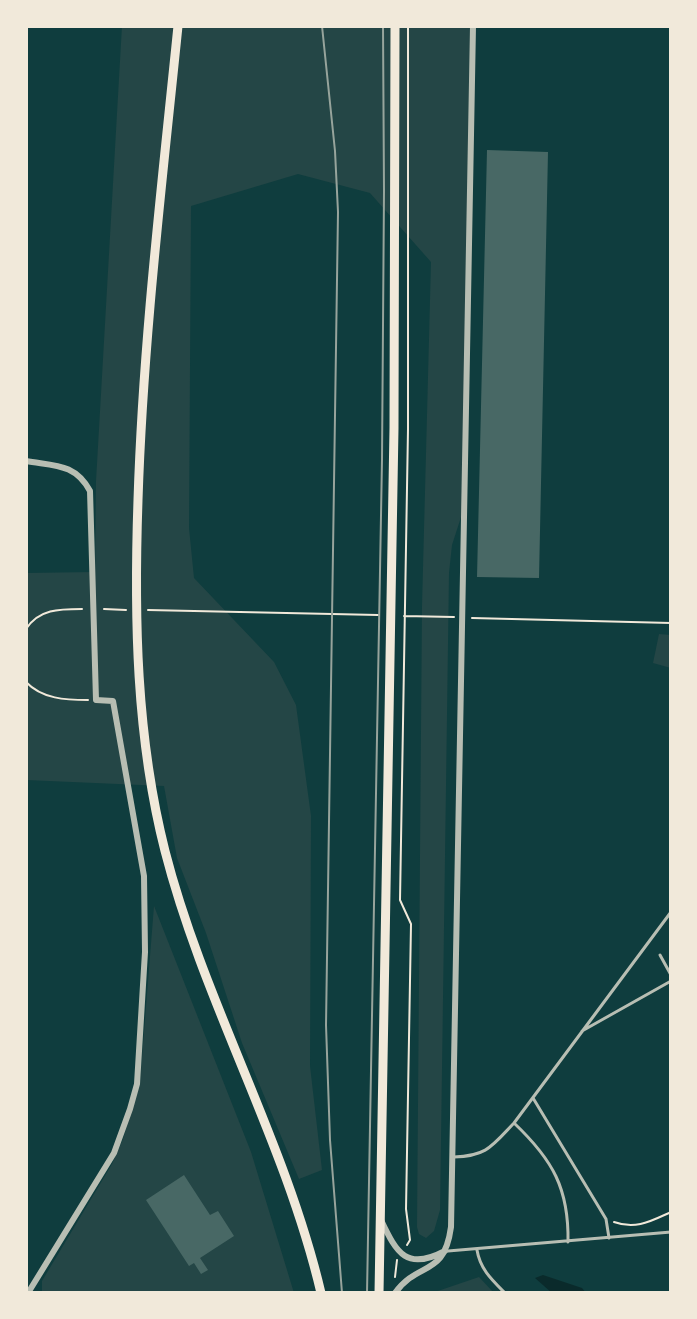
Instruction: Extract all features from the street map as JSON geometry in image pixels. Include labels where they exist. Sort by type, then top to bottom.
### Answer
[{"type":"main road","points":[[178,26],[141,396],[136,594],[147,751],[164,847],[183,913],[197,956],[286,1174],[312,1252],[321,1293]]},
{"type":"main road","points":[[379,1293],[394,428],[395,26]]},
{"type":"street","points":[[397,1290],[415,1275],[441,1261],[451,1227],[473,26]]},
{"type":"street","points":[[26,461],[68,468],[82,475],[90,491],[96,700],[113,701],[144,876],[145,952],[137,1084],[114,1153],[28,1293]]},
{"type":"street","points":[[380,1217],[400,1254],[421,1261],[445,1251]]},
{"type":"lane","points":[[452,1157],[487,1151],[514,1123],[671,912]]},
{"type":"lane","points":[[660,955],[671,975]]},
{"type":"lane","points":[[579,1033],[671,981]]},
{"type":"lane","points":[[532,1097],[543,1110],[606,1219],[609,1238]]},
{"type":"lane","points":[[514,1123],[531,1139],[559,1177],[569,1214],[568,1242]]},
{"type":"lane","points":[[445,1251],[671,1232]]},
{"type":"lane","points":[[477,1250],[487,1275],[505,1293]]},
{"type":"path","points":[[397,1290],[396,1262],[410,1240],[406,1209],[411,924],[400,900],[408,369],[408,26]]},
{"type":"path","points":[[26,629],[47,611],[125,610]]},
{"type":"path","points":[[141,610],[253,612]]},
{"type":"path","points":[[509,619],[671,623]]},
{"type":"path","points":[[26,682],[33,689],[56,698],[96,700]]},
{"type":"path","points":[[606,1219],[624,1225],[643,1225],[671,1212]]},
{"type":"shaded area","points":[[122,26],[473,26],[462,514],[452,545],[449,573],[440,1210],[434,1231],[426,1238],[419,1234],[417,1227],[422,606],[431,262],[370,193],[298,174],[191,206],[189,528],[194,578],[274,662],[296,705],[311,816],[310,1066],[322,1170],[299,1179],[242,1043],[206,933],[177,858],[164,786],[26,780],[26,573],[95,572],[96,481]]},
{"type":"shaded area","points":[[659,634],[671,635],[671,668],[653,663]]},
{"type":"shaded area","points":[[154,906],[251,1152],[294,1293],[42,1291],[42,1281],[112,1164],[140,1082]]},
{"type":"shaded area","points":[[543,1275],[582,1288],[586,1293],[552,1293],[535,1278]]},
{"type":"shaded area","points":[[479,1277],[494,1293],[432,1293]]},
{"type":"building","points":[[487,150],[548,152],[539,578],[477,577]]},
{"type":"building","points":[[184,1175],[210,1215],[218,1211],[234,1236],[200,1258],[208,1270],[201,1274],[194,1263],[189,1266],[146,1200]]},
{"type":"tram line","points":[[322,26],[338,212],[326,1025],[330,1140],[342,1293]]},
{"type":"tram line","points":[[367,1293],[382,460],[383,26]]}]
